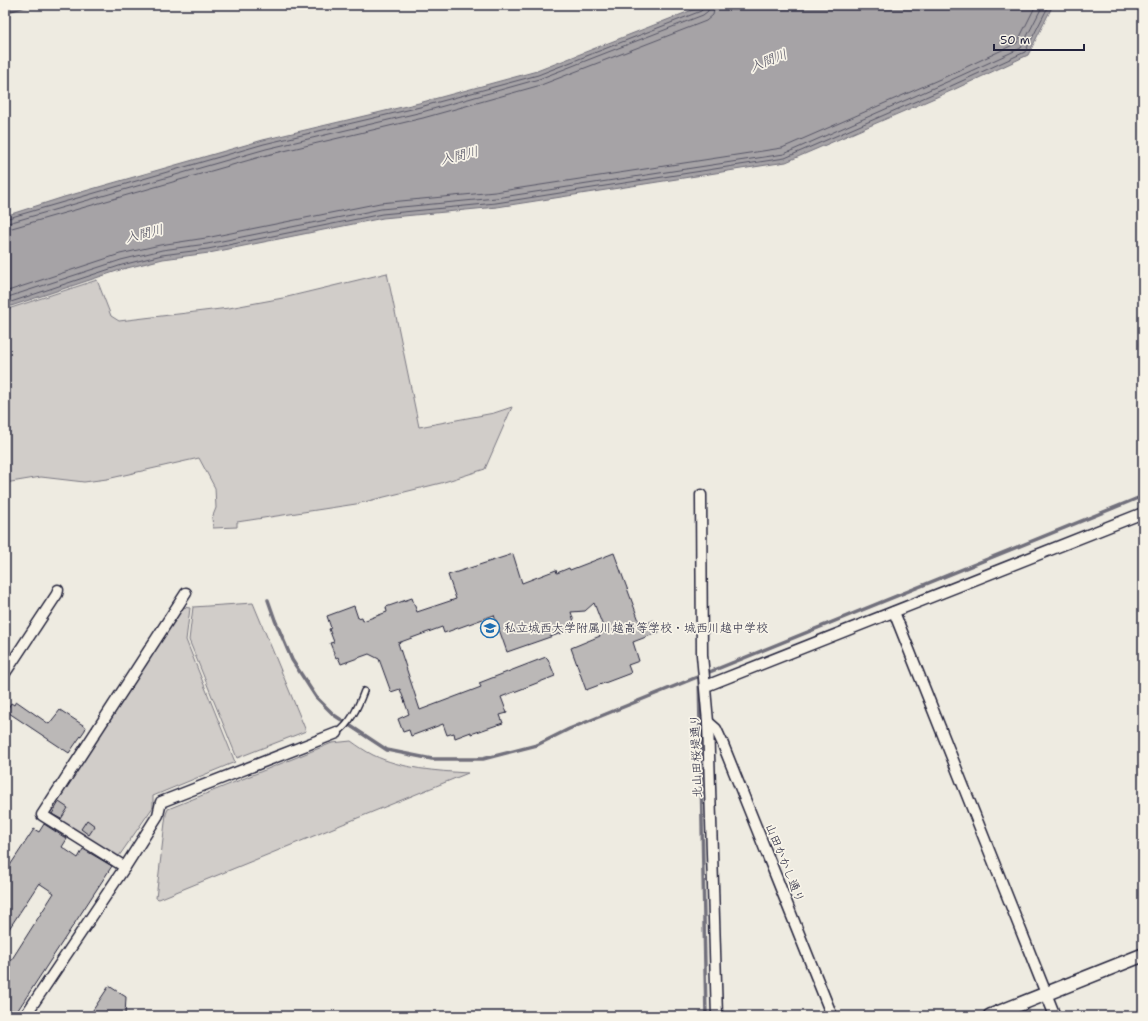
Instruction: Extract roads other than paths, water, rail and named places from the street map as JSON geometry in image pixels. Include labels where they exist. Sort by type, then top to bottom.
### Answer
[{"type":"street","name":"北山田桜堤通り","points":[[701,495],[702,655],[706,686],[708,722],[717,1016]]},
{"type":"street","points":[[706,686],[1143,513]]},
{"type":"street","points":[[5,673],[57,594],[58,590]]},
{"type":"street","points":[[125,867],[42,814],[186,593]]},
{"type":"street","points":[[894,612],[1055,1016]]},
{"type":"street","name":"山田かかし通り","points":[[708,722],[716,729],[722,742],[832,1016]]},
{"type":"street","points":[[25,1016],[125,867],[158,815],[161,802],[339,732]]},
{"type":"street","points":[[990,1016],[1143,955]]},
{"type":"lane","points":[[339,732],[355,712],[364,691]]},
{"type":"water","points":[[5,5],[33,5],[5,13]]},
{"type":"water","name":"入間川","points":[[705,5],[1053,5],[1028,55],[953,90],[786,162],[497,207],[383,218],[209,253],[163,259],[123,269],[5,308],[5,216],[64,197],[263,140],[419,103],[537,71]]},
{"type":"waterway","points":[[268,600],[292,660],[316,697],[334,715],[387,750],[432,759],[483,759],[537,745],[569,729],[1143,496]]},
{"type":"waterway","points":[[699,676],[706,1016]]},
{"type":"place","name":"私立城西大学附属川越高等学校・城西川越中学校","points":[[490,628]]}]
